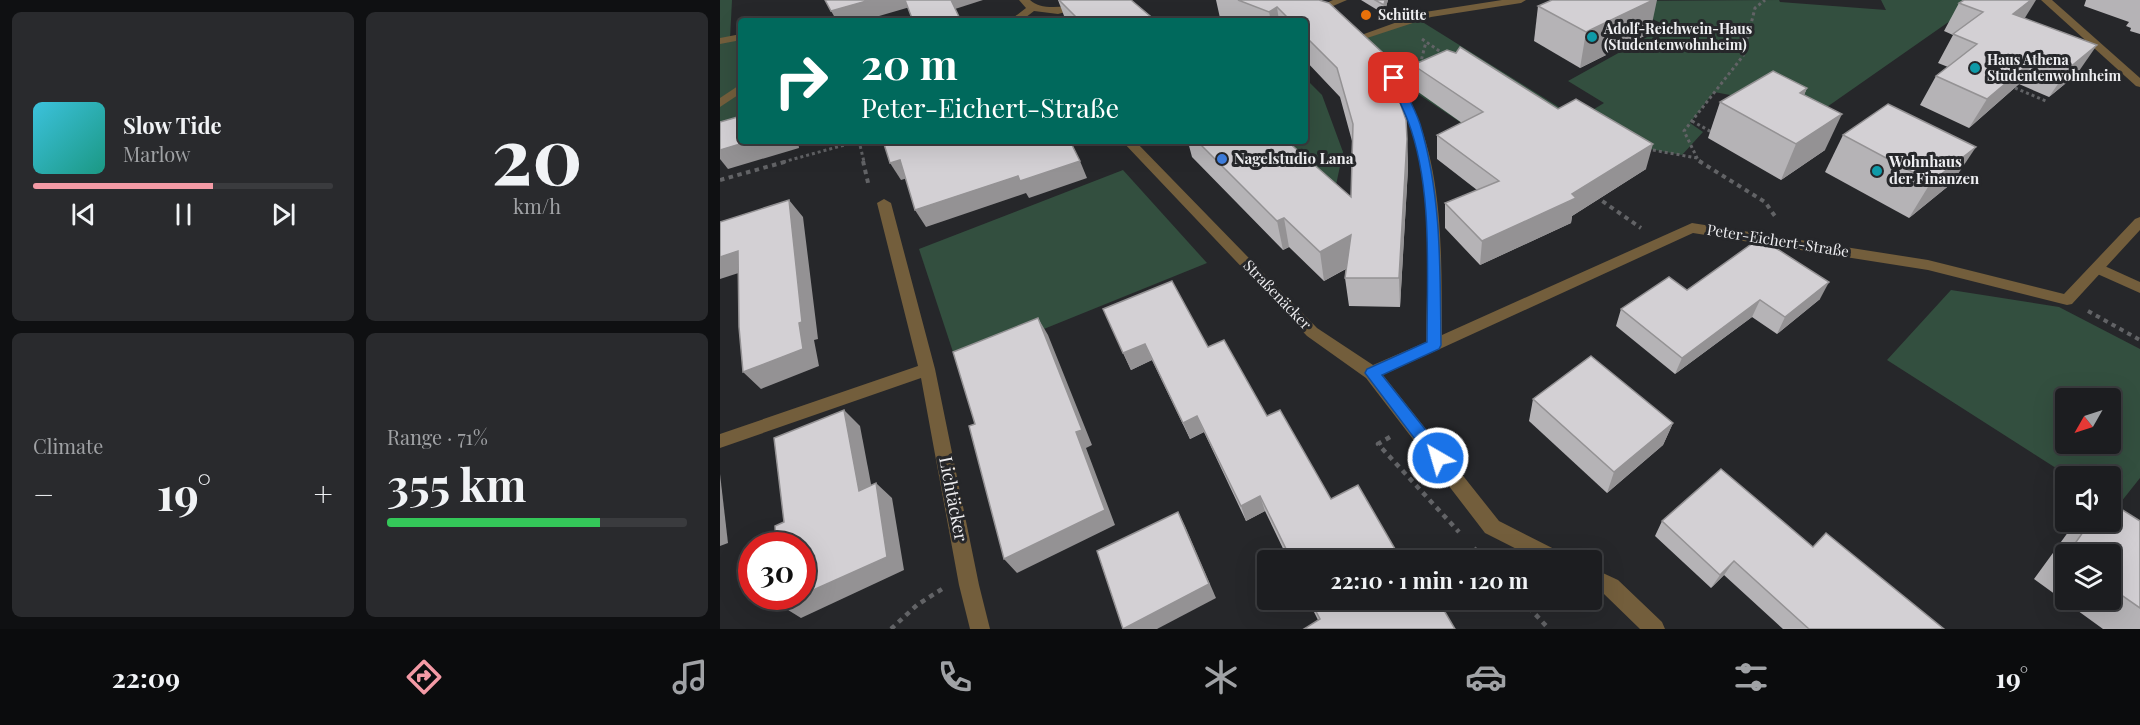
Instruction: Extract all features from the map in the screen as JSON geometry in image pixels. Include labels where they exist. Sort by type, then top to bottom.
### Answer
[{"type":"street","points":[[1024,0],[1032,8],[1058,11],[1106,0]]},
{"type":"street","points":[[1332,21],[1310,9],[1342,0]]},
{"type":"street","points":[[1434,345],[1433,230],[1426,170],[1414,122],[1394,78],[1361,43],[1399,24],[1429,14],[1521,0]]},
{"type":"street","points":[[2046,0],[2140,84]]},
{"type":"street","points":[[1018,18],[1032,8]]},
{"type":"street","points":[[720,41],[738,38]]},
{"type":"street","points":[[720,104],[738,89]]},
{"type":"street","name":"Straßenäcker","points":[[1131,144],[1312,332],[1372,373],[1492,527],[1537,550]]},
{"type":"street","name":"Lichtäcker","points":[[884,203],[927,369],[967,573],[981,629]]},
{"type":"street","points":[[2067,300],[2140,222]]},
{"type":"street","name":"Peter-Eichert-Straße","points":[[1372,373],[1692,228],[1928,264],[2067,300]]},
{"type":"street","points":[[2098,268],[2140,288]]},
{"type":"street","points":[[720,441],[927,369]]},
{"type":"street","points":[[1602,582],[1611,587],[1655,629]]},
{"type":"path","points":[[1697,158],[1684,131],[1743,56],[1755,8],[1765,0]]},
{"type":"path","points":[[1399,24],[1446,55]]},
{"type":"path","points":[[1419,70],[1426,42]]},
{"type":"path","points":[[2015,88],[2046,101]]},
{"type":"path","points":[[1692,121],[1715,134]]},
{"type":"path","points":[[720,180],[849,144]]},
{"type":"path","points":[[861,144],[869,190],[884,203]]},
{"type":"path","points":[[1639,147],[1697,158],[1765,202],[1795,243]]},
{"type":"path","points":[[1592,194],[1661,242]]},
{"type":"path","points":[[2067,300],[2140,340]]},
{"type":"path","points":[[1411,424],[1378,444],[1463,536]]},
{"type":"path","points":[[1471,544],[1476,550]]},
{"type":"path","points":[[891,629],[917,605],[967,573]]},
{"type":"path","points":[[1531,610],[1549,629]]},
{"type":"green space","points":[[720,0],[732,0],[730,39],[738,39],[738,129],[720,134]]},
{"type":"green space","points":[[1779,0],[1780,2],[1886,10],[1881,0],[1980,0],[1804,123],[1768,102],[1714,92],[1690,123],[1703,132],[1682,155],[1639,147],[1466,126],[1394,78],[1358,38],[1416,18],[1578,119],[1604,103],[1568,81],[1667,26],[1615,1]]},
{"type":"green space","points":[[1308,81],[1322,95],[1343,152],[1336,185],[1289,144],[1308,144]]},
{"type":"green space","points":[[1123,170],[1207,263],[957,364],[919,249]]},
{"type":"green space","points":[[1951,290],[2059,307],[2140,349],[2140,478],[2121,502],[2121,466],[2055,467],[1887,360]]},
{"type":"building","points":[[825,0],[870,0],[831,11]]},
{"type":"building","points":[[905,0],[951,0],[960,18],[912,18]]},
{"type":"building","points":[[1059,0],[1131,0],[1152,18],[1077,18]]},
{"type":"building","points":[[1238,0],[1319,0],[1329,3],[1383,53],[1406,120],[1407,139],[1399,278],[1345,278],[1351,235],[1320,252],[1284,218],[1277,221],[1200,144],[1290,144],[1351,197],[1353,124],[1337,68],[1308,39],[1308,18],[1288,18],[1277,7],[1269,12]]},
{"type":"building","points":[[1375,0],[1385,0],[1384,5]]},
{"type":"building","points":[[1552,0],[1653,0],[1586,32],[1538,6]]},
{"type":"building","points":[[1964,0],[2031,0],[2013,14],[2097,45],[2069,68],[2038,56],[1987,99],[1936,76],[1977,44],[1953,34],[1983,12],[1959,3]]},
{"type":"building","points":[[1460,47],[1558,109],[1576,99],[1653,144],[1572,194],[1576,198],[1482,241],[1445,203],[1499,181],[1437,135],[1483,112],[1413,65],[1447,50],[1456,53]]},
{"type":"building","points":[[1773,71],[1807,88],[1800,93],[1842,114],[1796,144],[1720,102]]},
{"type":"building","points":[[1888,104],[1976,147],[1931,182],[1843,135]]},
{"type":"building","points":[[738,117],[738,144],[740,144],[720,150],[720,122]]},
{"type":"building","points":[[884,144],[1072,144],[1080,161],[1020,181],[1018,176],[915,210],[900,160],[890,163]]},
{"type":"building","points":[[789,200],[803,349],[743,372],[739,327],[738,251],[720,257],[720,222]]},
{"type":"building","points":[[1760,238],[1829,282],[1785,317],[1760,300],[1682,358],[1621,309],[1669,277],[1687,290]]},
{"type":"building","points":[[1172,281],[1208,347],[1224,340],[1267,416],[1280,410],[1331,499],[1358,485],[1396,550],[1287,550],[1260,496],[1241,506],[1197,416],[1183,423],[1145,344],[1123,353],[1103,309]]},
{"type":"building","points":[[1038,318],[1082,430],[1076,432],[1105,510],[1004,559],[969,426],[975,424],[953,352]]},
{"type":"building","points":[[1591,356],[1673,423],[1614,472],[1533,399]]},
{"type":"building","points":[[844,410],[859,491],[876,483],[887,557],[816,589],[816,532],[775,532],[775,526],[784,522],[774,438]]},
{"type":"building","points":[[1721,469],[1813,547],[1826,533],[1944,629],[1809,629],[1734,561],[1720,575],[1662,521]]},
{"type":"building","points":[[2121,509],[2140,521],[2140,608],[2121,595],[2121,544],[2075,544],[2083,532],[2121,532]]},
{"type":"building","points":[[1178,512],[1209,584],[1123,629],[1097,551]]},
{"type":"building","points":[[1315,610],[1444,610],[1455,629],[1304,629],[1320,619]]},
{"type":"place","name":"Schütte","points":[[1366,15]]},
{"type":"place","name":"Adolf-Reichwein-Haus (Studentenwohnheim)","points":[[1592,37]]},
{"type":"place","name":"Haus Athena Studentenwohnheim","points":[[1975,68]]},
{"type":"place","name":"Nagelstudio Lana","points":[[1222,159]]},
{"type":"place","name":"Wohnhaus der Finanzen","points":[[1877,171]]},
{"type":"route","points":[[1394,78],[1414,122],[1426,170],[1433,230],[1434,345],[1372,373],[1438,458]]}]
